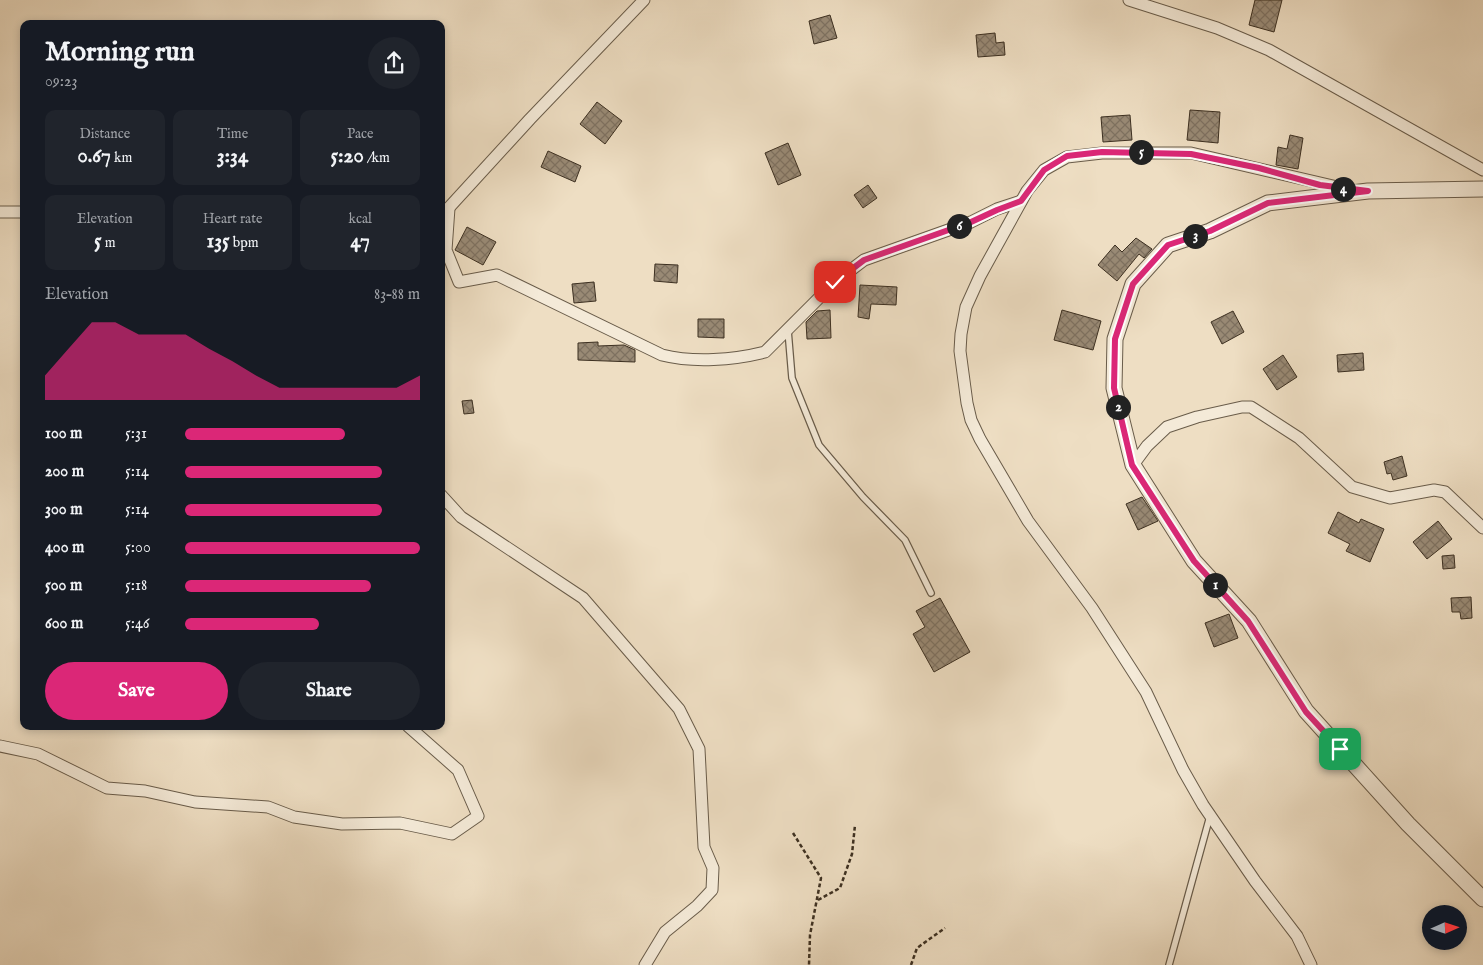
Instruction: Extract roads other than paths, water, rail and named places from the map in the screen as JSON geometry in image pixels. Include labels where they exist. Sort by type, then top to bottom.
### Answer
[{"type":"street","points":[[644,0],[445,212],[446,250],[459,282],[497,275],[662,355],[678,359],[750,356],[765,352],[835,282],[864,260],[971,222],[1021,201]]},
{"type":"street","points":[[1129,0],[1217,28],[1269,50],[1483,170]]},
{"type":"street","points":[[1311,965],[1297,936],[1255,881],[1210,816],[1183,770],[1146,692],[1092,608],[1028,521],[980,439],[971,420],[960,351],[966,307],[980,276],[1021,201],[1044,170],[1067,156],[1102,152],[1191,154],[1259,168],[1329,187],[1368,191]]},
{"type":"street","points":[[1483,189],[1368,191],[1268,203],[1210,231],[1168,245],[1133,284],[1115,339],[1114,388],[1132,465],[1194,561],[1248,621],[1306,712],[1408,824],[1483,899]]},
{"type":"street","points":[[0,212],[20,212]]},
{"type":"street","points":[[1132,465],[1147,446],[1167,427],[1215,413],[1251,407],[1299,438],[1352,487],[1390,498],[1434,490],[1446,492],[1483,528]]},
{"type":"street","points":[[445,500],[461,518],[584,598],[680,709],[699,749],[704,847],[713,868],[712,890],[697,906],[665,932],[645,965]]},
{"type":"street","points":[[0,746],[38,754],[107,788],[145,792],[195,802],[268,806],[294,817],[342,824],[400,823],[452,834],[478,816],[458,770],[413,730]]},
{"type":"lane","points":[[788,330],[792,378],[819,445],[863,498],[904,540],[931,593]]},
{"type":"lane","points":[[1169,965],[1210,816]]}]
